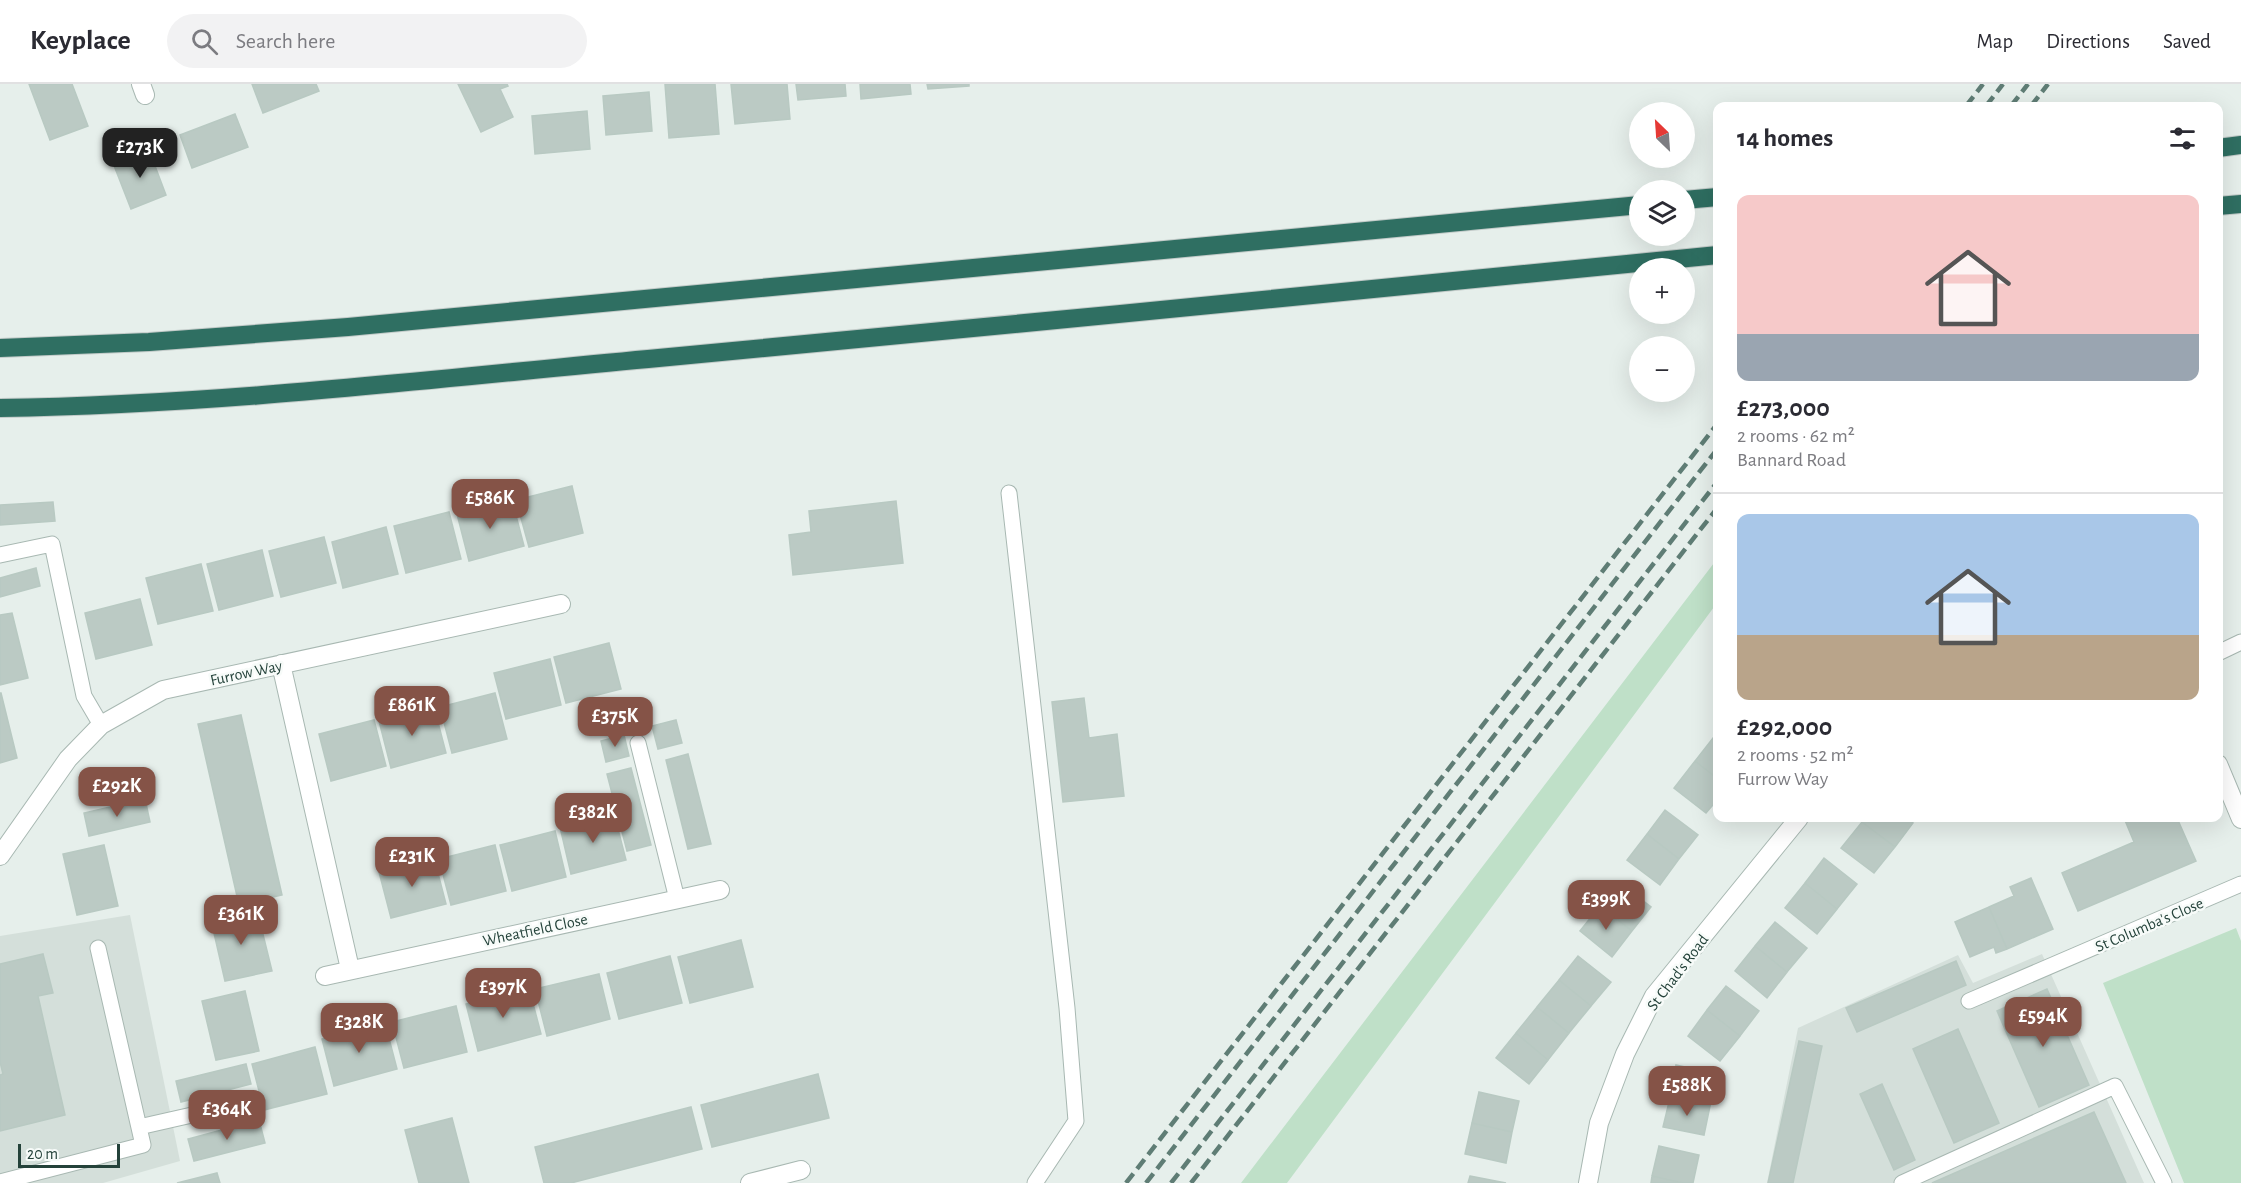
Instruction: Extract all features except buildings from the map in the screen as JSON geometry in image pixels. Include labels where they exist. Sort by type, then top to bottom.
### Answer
[{"type":"highway","points":[[2223,147],[2241,145]]},
{"type":"highway","points":[[1695,199],[1713,197]]},
{"type":"highway","points":[[2223,206],[2241,204]]},
{"type":"highway","points":[[0,348],[149,342],[348,327],[1629,206]]},
{"type":"highway","points":[[0,408],[56,408],[235,398],[1713,256]]},
{"type":"street","name":"Furrow Way","points":[[0,856],[68,759],[100,725],[164,690],[561,604]]},
{"type":"street","points":[[280,664],[350,969]]},
{"type":"street","points":[[2223,776],[2241,819]]},
{"type":"street","name":"St Chad's Road","points":[[1588,1183],[1599,1123],[1624,1053],[1654,996],[1796,822]]},
{"type":"street","name":"Wheatfield Close","points":[[325,975],[720,890]]},
{"type":"street","points":[[750,1183],[801,1170]]},
{"type":"lane","points":[[1009,493],[1067,1008],[1076,1121],[1035,1183]]},
{"type":"lane","points":[[0,555],[52,544],[84,696],[100,725]]},
{"type":"lane","points":[[2223,651],[2241,642]]},
{"type":"lane","points":[[638,742],[677,899]]},
{"type":"lane","name":"St Columba's Close","points":[[1968,1001],[2241,884]]},
{"type":"lane","points":[[0,1182],[143,1144],[98,948]]},
{"type":"lane","points":[[1902,1183],[2115,1086],[2164,1183]]},
{"type":"lane","points":[[139,1127],[236,1105]]},
{"type":"shaded area","points":[[130,915],[180,1161],[103,1183],[0,1183],[0,936]]},
{"type":"shaded area","points":[[2042,954],[2144,1183],[1767,1183],[1798,1028],[1958,955],[1973,983]]},
{"type":"green space","points":[[1713,564],[1713,608],[1287,1183],[1241,1183]]},
{"type":"green space","points":[[2236,928],[2241,941],[2241,1183],[2184,1183],[2103,983]]},
{"type":"railway","points":[[1969,102],[1983,84]]},
{"type":"railway","points":[[1989,102],[2003,84]]},
{"type":"railway","points":[[2014,102],[2028,84]]},
{"type":"railway","points":[[2034,102],[2048,84]]},
{"type":"railway","points":[[1126,1183],[1713,429]]},
{"type":"railway","points":[[1146,1183],[1713,454]]},
{"type":"railway","points":[[1171,1183],[1713,487]]},
{"type":"railway","points":[[1191,1183],[1713,513]]}]
